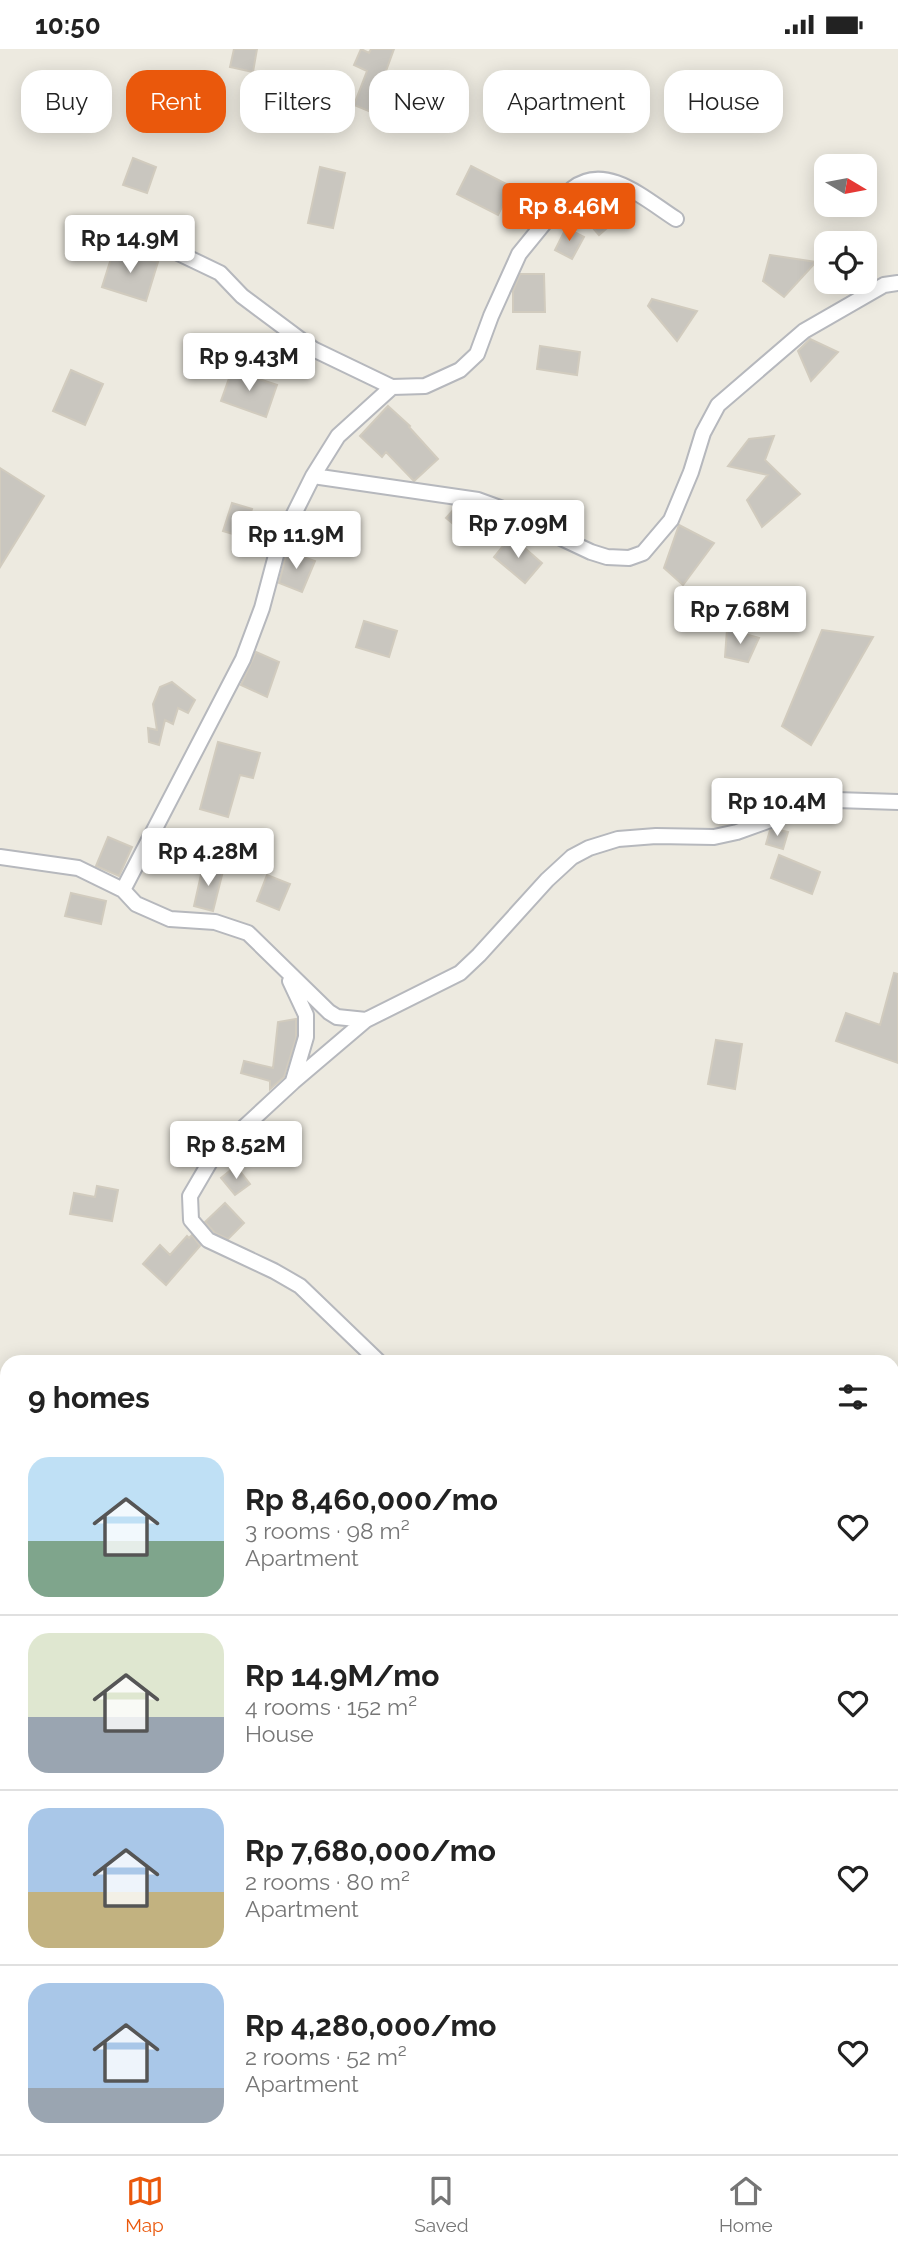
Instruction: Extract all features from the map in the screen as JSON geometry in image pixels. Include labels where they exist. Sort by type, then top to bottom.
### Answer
[{"type":"street","points":[[102,224],[140,242],[174,251],[220,273],[242,296],[313,349],[392,387],[425,386],[460,370],[477,354],[519,254],[582,180],[595,178],[619,183],[676,219]]},
{"type":"street","points":[[313,476],[478,500],[511,512],[542,529],[607,557],[636,556],[643,553],[671,520],[691,472],[703,433],[718,405],[804,331],[884,285],[898,283]]},
{"type":"street","points":[[122,890],[243,659],[262,607],[279,544],[313,476],[338,436],[392,387]]},
{"type":"street","points":[[372,1355],[300,1286],[208,1240],[191,1220],[190,1196],[214,1155],[293,1082],[366,1020],[460,973],[480,955],[547,880],[572,857],[589,848],[618,839],[714,837],[747,829],[808,806],[836,800],[898,802]]},
{"type":"street","points":[[0,857],[78,868],[122,890],[136,904],[170,919],[215,922],[248,933],[337,1017],[366,1020]]},
{"type":"street","points":[[283,968],[306,1014],[306,1037],[293,1082]]},
{"type":"building","points":[[234,49],[257,49],[253,70],[230,67]]},
{"type":"building","points":[[361,49],[369,53],[371,49],[394,49],[386,70],[369,70],[369,111],[355,105],[367,71],[354,65]]},
{"type":"building","points":[[133,158],[156,167],[147,193],[123,185]]},
{"type":"building","points":[[471,166],[512,187],[498,215],[457,194]]},
{"type":"building","points":[[320,167],[345,173],[333,228],[308,223]]},
{"type":"building","points":[[607,191],[617,194],[630,208],[599,235],[581,214]]},
{"type":"building","points":[[566,228],[584,237],[572,259],[555,250]]},
{"type":"building","points":[[114,249],[158,262],[146,301],[102,287]]},
{"type":"building","points":[[770,255],[814,262],[784,297],[763,281]]},
{"type":"building","points":[[520,274],[544,274],[545,312],[513,312],[513,291]]},
{"type":"building","points":[[652,299],[697,311],[677,341],[648,306]]},
{"type":"building","points":[[810,339],[838,352],[811,381],[798,351]]},
{"type":"building","points":[[540,346],[580,352],[577,375],[537,369]]},
{"type":"building","points":[[71,370],[103,384],[85,425],[53,411]]},
{"type":"building","points":[[232,370],[277,385],[266,417],[221,401]]},
{"type":"building","points":[[388,406],[410,426],[438,459],[414,481],[386,452],[382,457],[360,436]]},
{"type":"building","points":[[774,436],[765,460],[800,494],[762,527],[747,500],[768,475],[728,466],[749,439]]},
{"type":"building","points":[[0,468],[44,496],[0,567]]},
{"type":"building","points":[[232,503],[252,509],[243,537],[223,531]]},
{"type":"building","points":[[456,507],[476,509],[480,513],[463,532],[446,518]]},
{"type":"building","points":[[679,525],[714,543],[683,585],[664,568]]},
{"type":"building","points":[[511,536],[542,563],[525,583],[494,557]]},
{"type":"building","points":[[287,551],[315,561],[302,592],[279,583]]},
{"type":"building","points":[[364,621],[397,631],[389,657],[356,647]]},
{"type":"building","points":[[727,629],[759,638],[748,662],[725,657]]},
{"type":"building","points":[[822,630],[873,637],[811,745],[782,726]]},
{"type":"building","points":[[256,652],[279,662],[267,697],[241,685]]},
{"type":"building","points":[[172,682],[195,700],[188,713],[178,708],[173,724],[165,720],[159,745],[149,742],[148,728],[157,730],[153,704],[160,687]]},
{"type":"building","points":[[218,742],[260,753],[253,778],[240,775],[228,817],[200,809]]},
{"type":"building","points":[[770,830],[788,832],[783,849],[766,844]]},
{"type":"building","points":[[108,837],[132,847],[119,876],[96,866]]},
{"type":"building","points":[[779,855],[820,872],[812,894],[771,878]]},
{"type":"building","points":[[203,866],[223,871],[213,911],[194,906]]},
{"type":"building","points":[[267,875],[290,884],[279,910],[257,901]]},
{"type":"building","points":[[71,893],[106,901],[101,924],[65,916]]},
{"type":"building","points":[[894,973],[898,974],[898,1063],[836,1041],[846,1013],[880,1025]]},
{"type":"building","points":[[296,1019],[296,1038],[284,1077],[270,1089],[270,1081],[241,1073],[244,1061],[273,1068],[278,1022]]},
{"type":"building","points":[[716,1040],[742,1044],[735,1089],[708,1084]]},
{"type":"building","points":[[236,1166],[250,1184],[235,1195],[221,1178]]},
{"type":"building","points":[[97,1186],[118,1190],[112,1221],[70,1214],[74,1193],[95,1197]]},
{"type":"building","points":[[225,1203],[244,1223],[228,1239],[215,1233],[205,1222]]},
{"type":"building","points":[[192,1235],[200,1246],[166,1285],[143,1264],[160,1245],[170,1255],[187,1236],[189,1238]]}]
